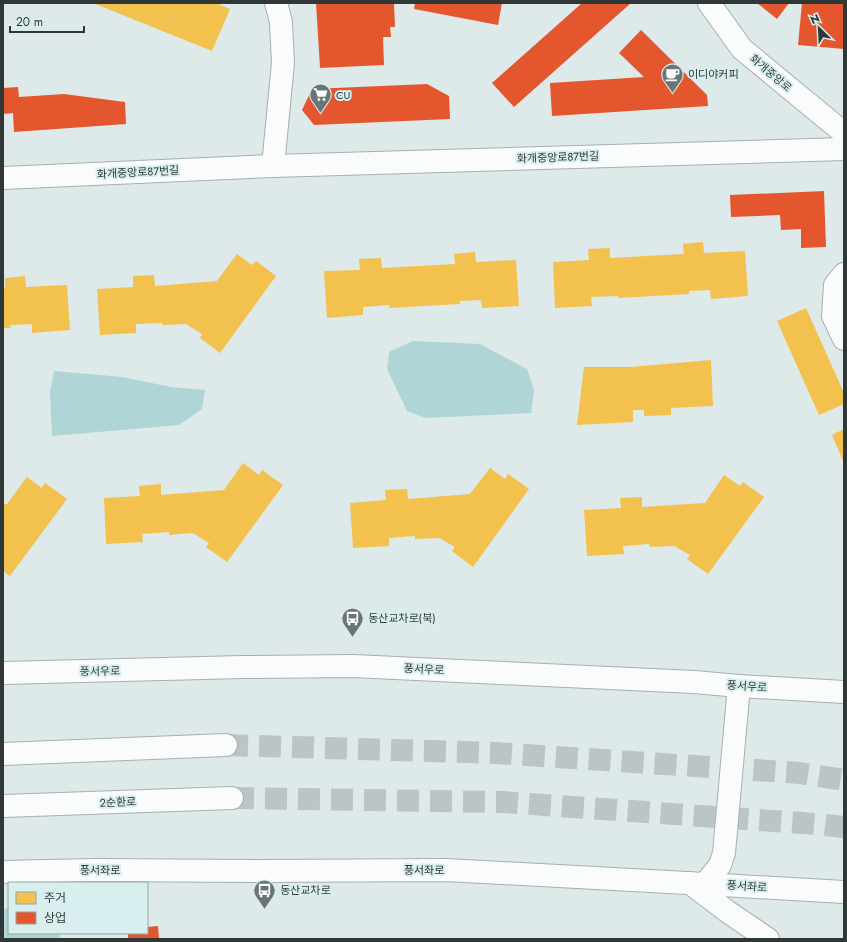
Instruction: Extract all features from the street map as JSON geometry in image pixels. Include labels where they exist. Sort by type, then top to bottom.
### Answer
[{"type":"main road","points":[[273,166],[283,63],[281,22],[276,3]]},
{"type":"main road","name":"화개중앙로","points":[[709,3],[742,49],[844,133]]},
{"type":"main road","name":"화개중앙로87번길","points":[[3,178],[273,166],[844,149]]},
{"type":"main road","points":[[844,274],[835,285],[833,316],[844,339]]},
{"type":"main road","name":"풍서우로","points":[[3,673],[353,666],[694,682],[844,692]]},
{"type":"main road","points":[[740,686],[724,853],[720,865],[697,883],[728,912],[768,939]]},
{"type":"main road","points":[[3,754],[226,745]]},
{"type":"main road","name":"2순환로","points":[[3,806],[232,798]]},
{"type":"main road","name":"풍서좌로","points":[[3,872],[94,870],[446,870],[844,892]]},
{"type":"shaded area","points":[[413,341],[480,344],[527,369],[534,390],[531,413],[426,418],[407,411],[387,369],[389,352]]},
{"type":"shaded area","points":[[54,371],[122,377],[171,387],[205,390],[202,409],[179,425],[52,436],[50,393]]},
{"type":"shaded area","points":[[8,908],[8,934],[59,934],[60,939],[3,939],[3,909]]},
{"type":"building: 주거","points":[[93,3],[216,3],[230,9],[212,51]]},
{"type":"building: 주거","points":[[703,242],[704,253],[745,251],[748,296],[711,299],[710,290],[689,291],[689,294],[618,298],[618,296],[591,297],[592,306],[555,308],[553,262],[589,260],[588,249],[610,248],[610,258],[684,254],[683,244]]},
{"type":"building: 주거","points":[[475,252],[476,262],[516,260],[519,306],[482,308],[481,300],[460,301],[460,304],[389,308],[389,305],[363,307],[363,315],[327,318],[324,271],[360,270],[359,259],[381,258],[382,268],[455,264],[454,254]]},
{"type":"building: 주거","points":[[237,254],[252,265],[256,261],[276,276],[220,353],[200,338],[202,334],[186,324],[136,324],[136,333],[100,335],[97,289],[133,287],[133,276],[154,275],[155,286],[217,281]]},
{"type":"building: 주거","points":[[25,276],[26,287],[67,285],[70,330],[32,333],[32,324],[10,325],[11,328],[3,328],[3,289],[5,288],[5,278]]},
{"type":"building: 주거","points":[[806,308],[844,393],[844,404],[819,415],[777,321]]},
{"type":"building: 주거","points":[[711,360],[713,406],[671,408],[671,415],[644,416],[644,410],[633,410],[633,422],[577,425],[584,367],[631,367]]},
{"type":"building: 주거","points":[[844,429],[844,463],[832,435]]},
{"type":"building: 주거","points":[[243,463],[259,475],[262,470],[283,485],[227,562],[206,547],[209,543],[193,533],[169,535],[169,532],[142,534],[143,542],[106,544],[104,498],[140,496],[139,486],[161,484],[161,495],[224,490]]},
{"type":"building: 주거","points":[[490,468],[505,479],[508,474],[529,489],[473,567],[452,551],[455,547],[439,538],[415,539],[415,536],[389,538],[389,546],[353,548],[350,503],[386,500],[385,490],[407,489],[408,499],[470,494]]},
{"type":"building: 주거","points":[[724,475],[740,486],[743,482],[764,497],[708,574],[687,559],[690,555],[674,546],[650,547],[649,544],[623,546],[624,554],[587,556],[584,510],[621,508],[620,498],[642,497],[642,507],[705,503]]},
{"type":"building: 주거","points":[[27,477],[42,488],[45,483],[67,499],[10,576],[3,571],[3,504],[7,504]]},
{"type":"building: 상업","points":[[316,3],[394,3],[395,27],[390,27],[391,37],[383,37],[384,65],[320,68]]},
{"type":"building: 상업","points":[[415,3],[502,3],[498,25],[414,9]]},
{"type":"building: 상업","points":[[582,3],[631,3],[514,107],[492,83]]},
{"type":"building: 상업","points":[[757,3],[789,3],[777,19]]},
{"type":"building: 상업","points":[[802,3],[844,3],[844,49],[798,45]]},
{"type":"building: 상업","points":[[641,30],[707,95],[708,106],[552,116],[550,83],[644,77],[619,53]]},
{"type":"building: 상업","points":[[427,84],[449,96],[450,119],[314,125],[302,110],[312,89]]},
{"type":"building: 상업","points":[[18,87],[19,97],[64,94],[125,102],[126,124],[14,132],[13,113],[3,114],[3,88]]},
{"type":"building: 상업","points":[[824,191],[826,247],[801,248],[801,229],[781,230],[780,215],[731,217],[730,195]]},
{"type":"building: 상업","points":[[158,926],[159,939],[128,939],[128,934],[148,934],[148,927]]},
{"type":"tunnel","points":[[226,745],[496,753],[800,773],[844,780]]},
{"type":"tunnel","points":[[232,798],[502,802],[844,827]]},
{"type":"place","name":"이디야커피","points":[[673,94]]},
{"type":"place","name":"CU","points":[[321,114]]},
{"type":"place","name":"동산교차로(북)","points":[[353,638]]},
{"type":"place","name":"동산교차로","points":[[264,910]]}]
